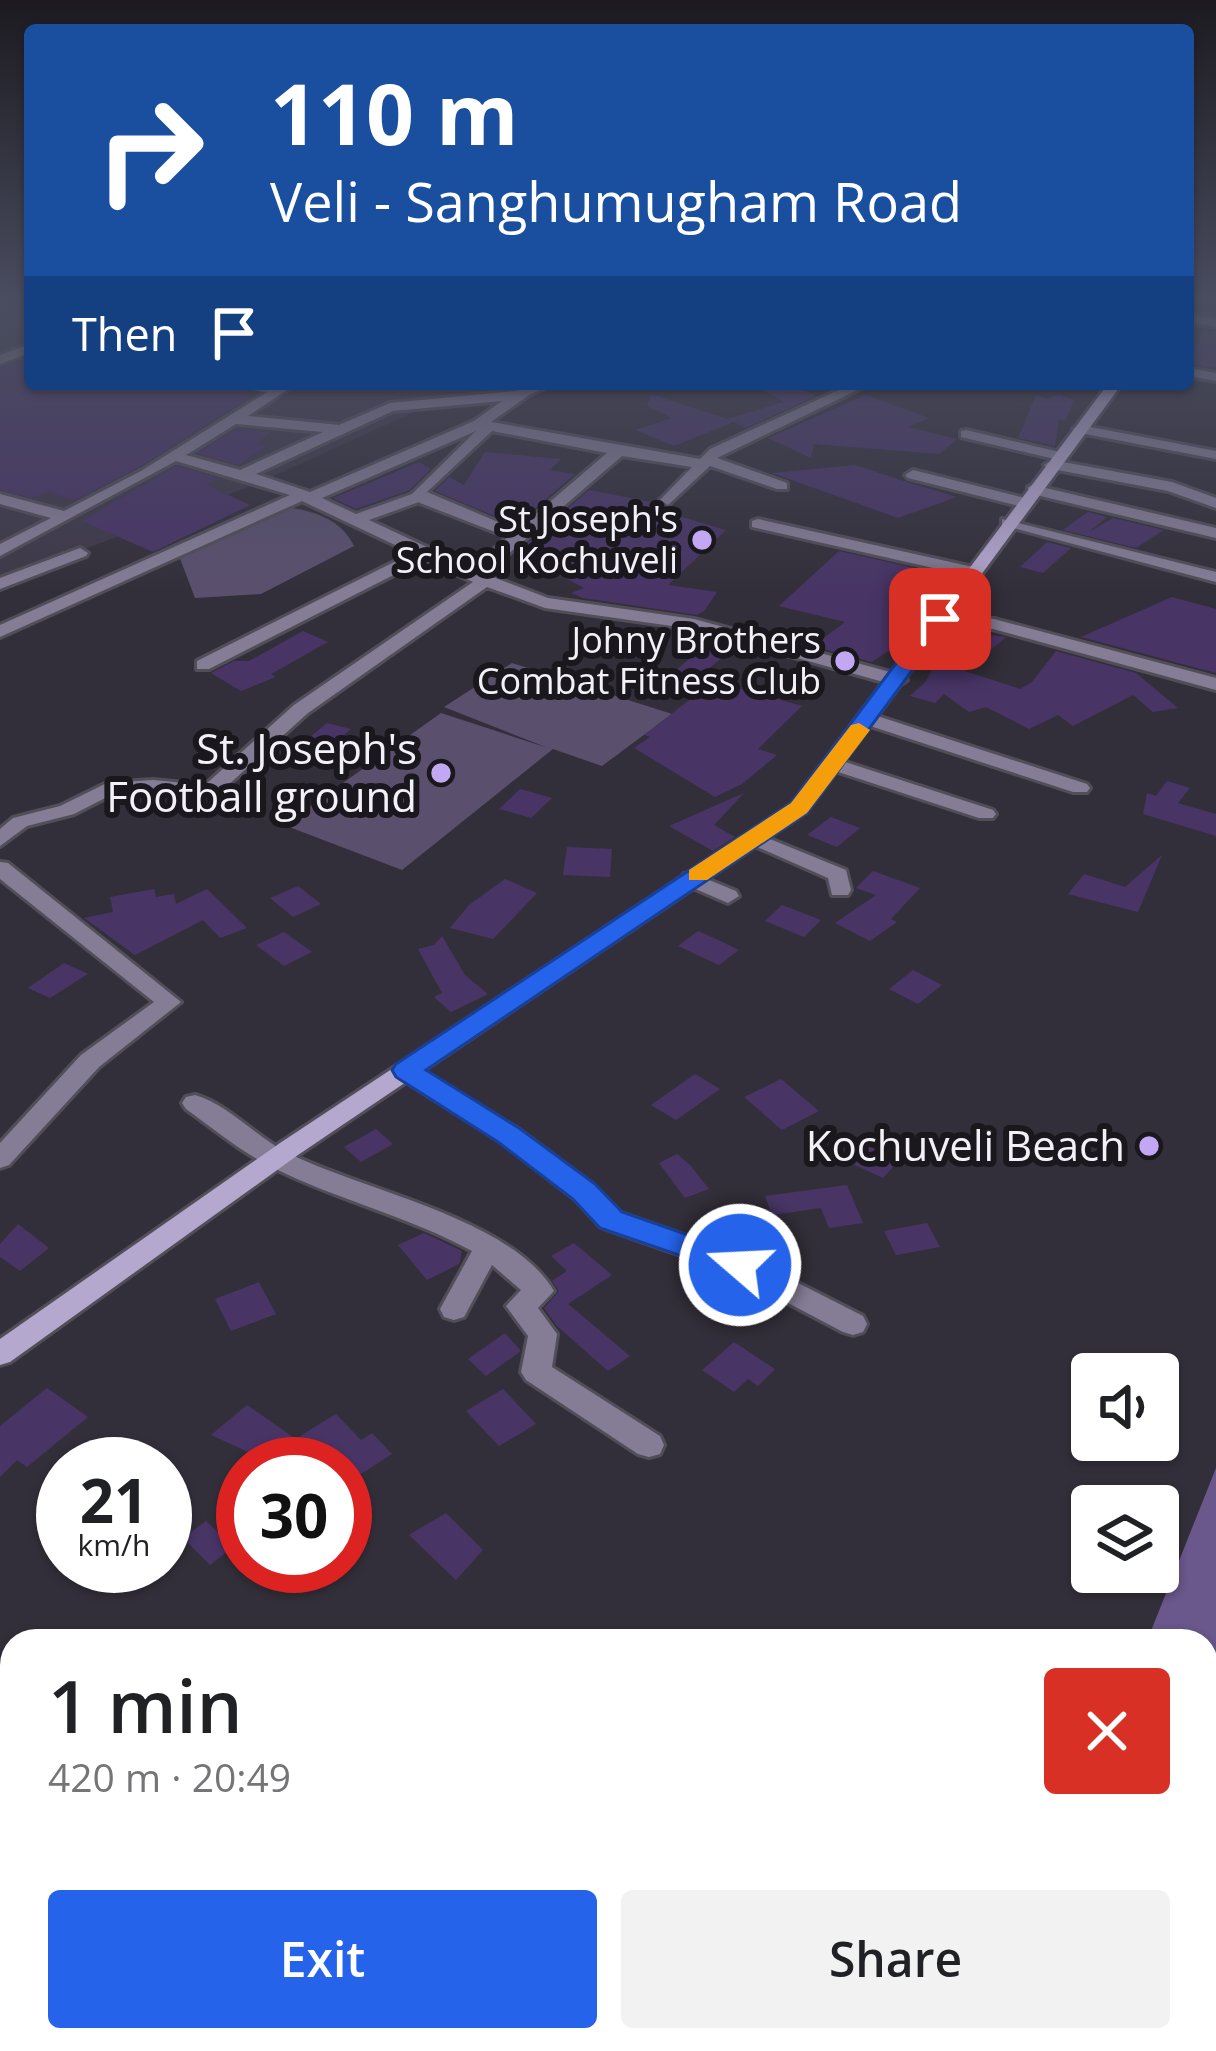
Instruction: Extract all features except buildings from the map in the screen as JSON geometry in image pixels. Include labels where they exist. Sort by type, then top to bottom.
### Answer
[{"type":"main road","points":[[0,1354],[406,1070],[799,808],[1103,400]]},
{"type":"street","points":[[0,551],[173,456],[263,400]]},
{"type":"street","points":[[245,473],[390,406],[459,400]]},
{"type":"street","points":[[419,496],[419,488],[514,400]]},
{"type":"street","points":[[668,500],[706,462],[744,435],[821,400]]},
{"type":"street","points":[[231,419],[339,429]]},
{"type":"street","points":[[6,623],[485,425],[706,462],[782,486]]},
{"type":"street","points":[[1081,429],[1216,454]]},
{"type":"street","points":[[966,434],[1055,461],[1172,487],[1216,503]]},
{"type":"street","points":[[0,840],[20,822],[67,810],[107,789],[153,786],[210,791],[318,695],[480,578],[619,451]]},
{"type":"street","points":[[173,456],[245,473],[306,496],[424,553],[545,603],[694,624],[898,680]]},
{"type":"street","points":[[913,476],[1019,507],[1216,577]]},
{"type":"street","points":[[356,520],[419,496],[522,537]]},
{"type":"street","points":[[0,499],[64,516]]},
{"type":"street","points":[[982,507],[1019,507],[1216,533]]},
{"type":"street","points":[[758,524],[973,572]]},
{"type":"street","points":[[0,584],[80,553]]},
{"type":"street","points":[[203,665],[424,553]]},
{"type":"street","points":[[940,619],[994,624],[1216,684]]},
{"type":"street","points":[[868,719],[1080,788]]},
{"type":"street","points":[[833,764],[986,814]]},
{"type":"street","points":[[753,838],[838,875],[840,890]]},
{"type":"street","points":[[0,868],[170,1002],[90,1060],[0,1159]]},
{"type":"street","points":[[692,879],[728,896]]},
{"type":"street","points":[[406,1070],[509,1135],[584,1192],[611,1220],[740,1265],[853,1324]]},
{"type":"street","points":[[195,1103],[276,1159],[377,1203],[452,1225],[521,1271],[540,1292],[520,1306],[543,1334],[536,1372],[649,1445]]},
{"type":"street","points":[[454,1309],[487,1249]]},
{"type":"shaded area","points":[[0,400],[451,400],[256,484],[0,581]]},
{"type":"shaded area","points":[[276,506],[331,521],[354,546],[261,594],[195,598],[176,548]]},
{"type":"shaded area","name":"St. Joseph's Football ground","points":[[512,663],[672,714],[602,766],[553,749],[402,870],[284,825],[441,713],[548,748],[444,707]]},
{"type":"shaded area","points":[[1216,1468],[1216,1629],[1152,1629],[1166,1593],[1179,1593],[1179,1561]]},
{"type":"slow traffic","points":[[698,875],[799,808],[859,730]]},
{"type":"place","name":"St Joseph's School Kochuveli","points":[[702,540]]},
{"type":"place","name":"Johny Brothers Combat Fitness Club","points":[[845,661]]},
{"type":"place","name":"St. Joseph's Football ground","points":[[441,773]]},
{"type":"place","name":"Kochuveli Beach","points":[[1149,1146]]},
{"type":"route","points":[[740,1265],[611,1220],[584,1192],[509,1135],[406,1070],[799,808],[940,619]]}]
